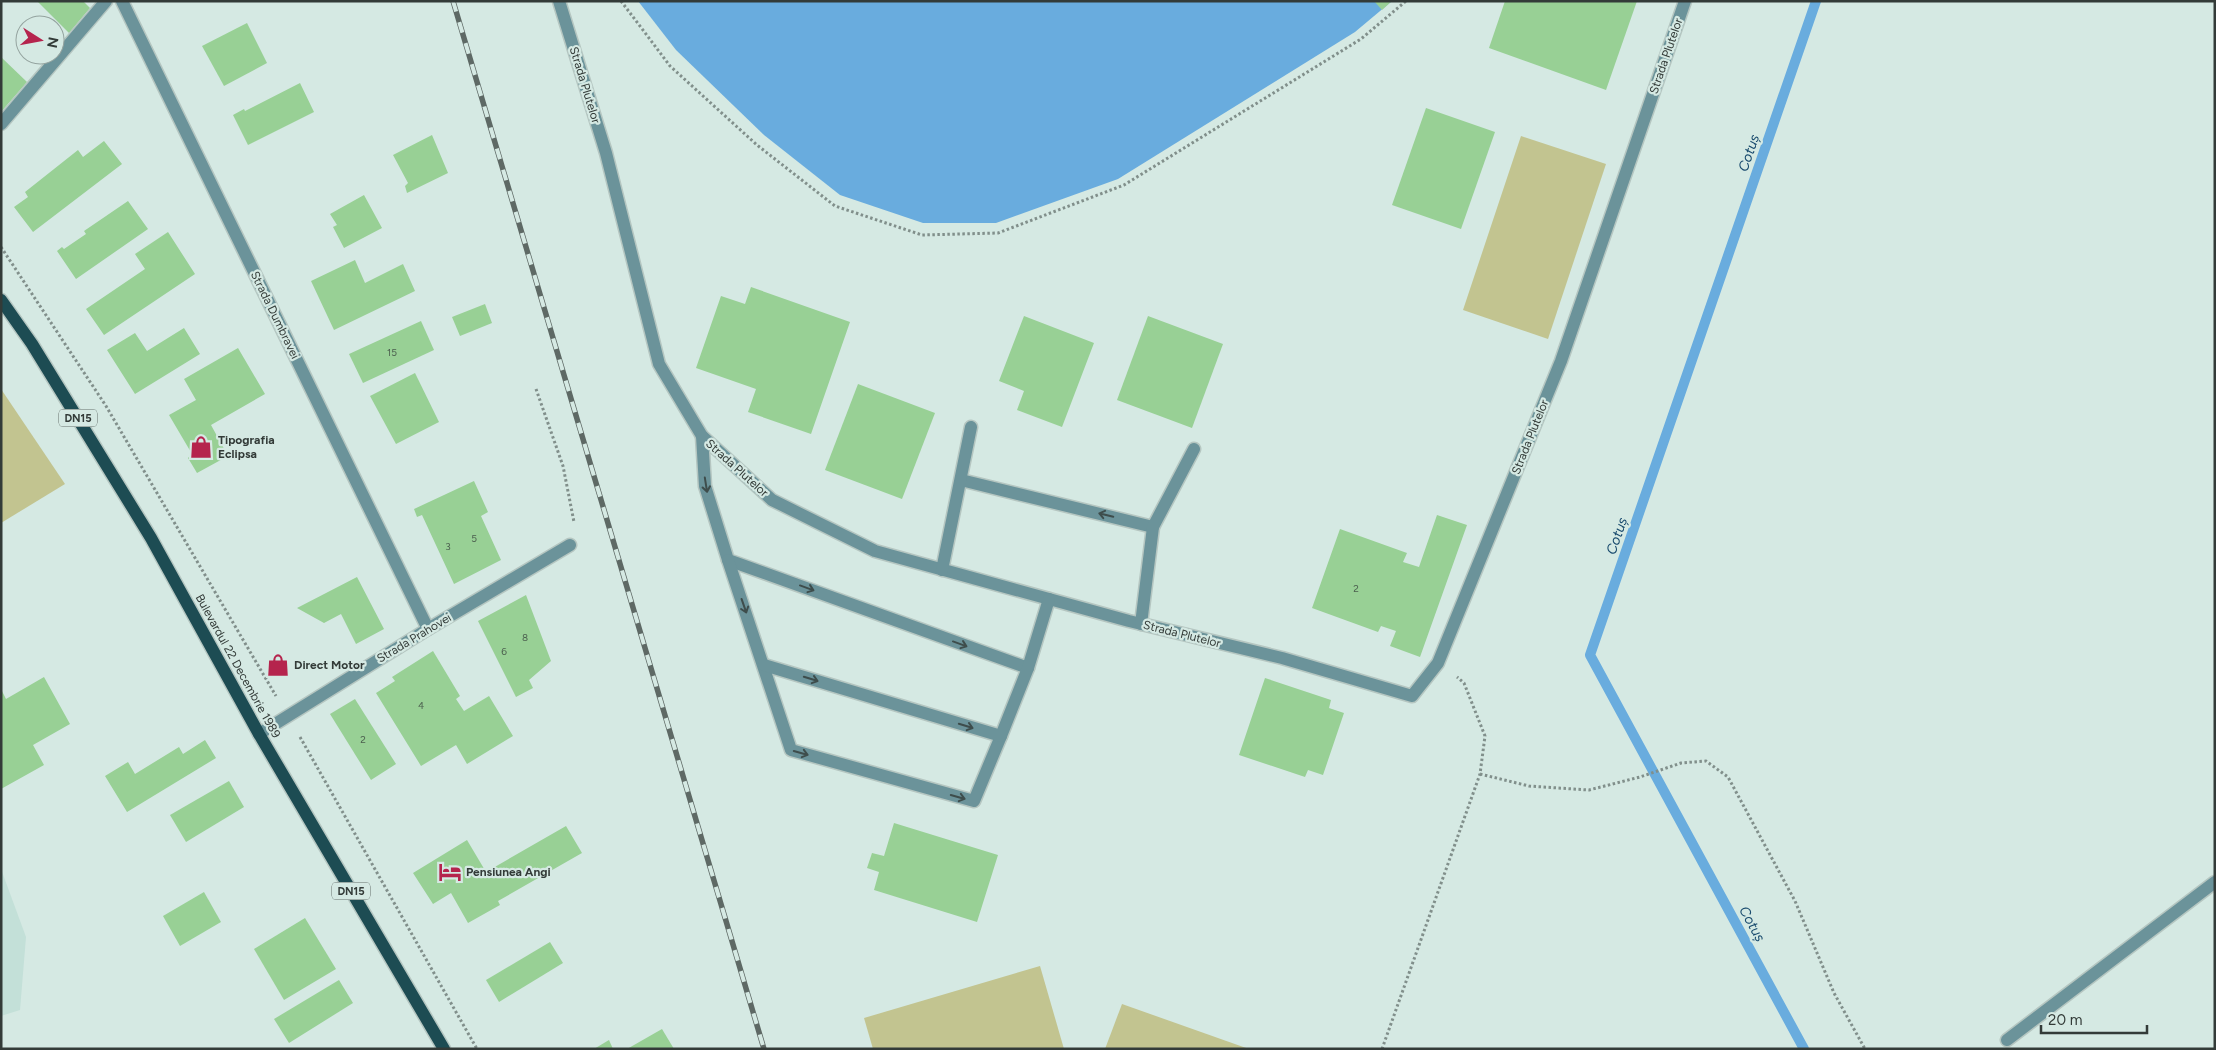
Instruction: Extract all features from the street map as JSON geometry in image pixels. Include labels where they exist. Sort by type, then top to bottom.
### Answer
[{"type":"main road","name":"Bulevardul 22 Decembrie 1989","points":[[1,300],[32,344],[151,538],[259,734],[444,1049]]},
{"type":"street","points":[[1,124],[106,1]]},
{"type":"street","name":"Strada Dumbravei","points":[[122,1],[428,629]]},
{"type":"street","name":"Strada Plutelor","points":[[558,1],[606,153],[659,364],[702,436],[772,500],[875,551],[1141,624],[1282,658],[1412,696],[1438,663],[1561,361],[1685,1]]},
{"type":"street","points":[[942,570],[971,427]]},
{"type":"street","points":[[702,436],[705,486],[791,750],[974,801],[1028,668],[1049,599]]},
{"type":"street","points":[[1141,624],[1153,527],[1194,449]]},
{"type":"street","points":[[961,480],[1153,527]]},
{"type":"street","name":"Strada Prahovei","points":[[259,734],[428,629],[570,545]]},
{"type":"street","points":[[728,560],[1028,668]]},
{"type":"street","points":[[764,665],[1000,736]]},
{"type":"street","points":[[2006,1040],[2215,882]]},
{"type":"path","points":[[621,1],[670,66],[757,145],[835,206],[922,235],[998,233],[1124,185],[1360,39],[1406,1]]},
{"type":"path","points":[[1,247],[106,406],[278,700]]},
{"type":"path","points":[[536,390],[563,466],[574,523]]},
{"type":"path","points":[[1382,1049],[1480,774],[1486,736],[1464,683],[1438,663]]},
{"type":"path","points":[[298,733],[477,1049]]},
{"type":"path","points":[[1480,774],[1529,786],[1589,790],[1640,777],[1681,763],[1706,761],[1728,777],[1795,901],[1834,993],[1865,1049]]},
{"type":"shaded area","points":[[1,869],[26,937],[20,1010],[1,1016]]},
{"type":"green space","points":[[1521,136],[1606,164],[1548,339],[1463,310]]},
{"type":"green space","points":[[1,389],[65,484],[1,523]]},
{"type":"green space","points":[[1040,966],[1064,1049],[873,1049],[864,1018]]},
{"type":"green space","points":[[1122,1004],[1249,1049],[1105,1049]]},
{"type":"water","points":[[638,1],[1392,1],[1355,32],[1118,179],[996,223],[923,223],[840,195],[764,135],[676,50]]},
{"type":"building","points":[[37,1],[83,1],[90,8],[69,33],[65,29],[65,15],[51,15]]},
{"type":"building","points":[[1374,1],[1392,1],[1382,10]]},
{"type":"building","points":[[1505,1],[1637,1],[1606,90],[1489,48]]},
{"type":"building","points":[[247,23],[267,63],[224,86],[202,46]]},
{"type":"building","points":[[1,57],[27,82],[1,112]]},
{"type":"building","points":[[300,83],[314,112],[248,145],[233,115],[244,109],[245,111]]},
{"type":"building","points":[[1426,108],[1495,132],[1461,229],[1392,205]]},
{"type":"building","points":[[432,135],[448,173],[407,193],[405,186],[408,183],[393,155]]},
{"type":"building","points":[[104,141],[122,164],[33,232],[14,207],[28,197],[25,192],[78,150],[83,157]]},
{"type":"building","points":[[364,195],[382,228],[344,248],[333,227],[337,225],[330,214]]},
{"type":"building","points":[[128,201],[148,229],[76,279],[57,251],[62,247],[64,249],[86,234],[84,231]]},
{"type":"building","points":[[168,232],[195,274],[104,335],[86,309],[145,269],[135,254]]},
{"type":"building","points":[[355,260],[365,283],[403,264],[415,291],[334,330],[311,281]]},
{"type":"building","points":[[751,287],[850,322],[811,434],[748,412],[756,389],[696,368],[721,296],[745,304]]},
{"type":"building","points":[[485,304],[492,323],[460,336],[452,317]]},
{"type":"building","points":[[1024,316],[1094,343],[1062,427],[1017,410],[1024,391],[999,381]]},
{"type":"building","points":[[1148,316],[1223,344],[1192,428],[1117,400]]},
{"type":"building","points":[[421,321],[434,350],[363,383],[349,354]]},
{"type":"building","points":[[184,328],[200,354],[135,394],[107,350],[135,333],[147,351]]},
{"type":"building","points":[[238,348],[265,394],[211,425],[228,456],[197,473],[188,458],[192,454],[169,415],[196,400],[184,379]]},
{"type":"building","points":[[415,373],[439,422],[396,444],[370,396]]},
{"type":"building","points":[[858,384],[935,413],[902,499],[825,470]]},
{"type":"building","points":[[474,481],[488,512],[481,516],[501,560],[454,584],[422,515],[417,517],[414,509]]},
{"type":"building","points":[[1437,515],[1467,525],[1420,657],[1390,646],[1396,631],[1381,626],[1378,632],[1312,608],[1340,529],[1407,553],[1403,562],[1419,567]]},
{"type":"building","points":[[357,577],[384,629],[356,644],[341,614],[324,623],[297,608]]},
{"type":"building","points":[[526,595],[551,661],[529,680],[533,688],[516,697],[478,621]]},
{"type":"building","points":[[433,651],[460,696],[456,699],[464,711],[489,696],[513,736],[467,764],[456,745],[421,766],[376,693],[395,681],[392,677]]},
{"type":"building","points":[[44,677],[70,724],[33,745],[44,765],[1,789],[1,689],[6,699]]},
{"type":"building","points":[[1265,678],[1331,700],[1329,708],[1344,713],[1323,775],[1308,770],[1305,777],[1239,755]]},
{"type":"building","points":[[355,699],[396,764],[371,780],[330,714]]},
{"type":"building","points":[[205,740],[216,758],[127,812],[105,776],[128,762],[135,774],[179,747],[183,754]]},
{"type":"building","points":[[229,781],[244,807],[186,842],[170,815]]},
{"type":"building","points":[[894,823],[998,855],[977,922],[874,890],[879,872],[867,868],[872,853],[884,856]]},
{"type":"building","points":[[566,826],[582,853],[498,901],[500,905],[468,923],[451,893],[433,904],[413,873],[467,840],[486,872]]},
{"type":"building","points":[[204,892],[221,922],[180,946],[163,916]]},
{"type":"building","points":[[305,918],[336,969],[284,1000],[254,949]]},
{"type":"building","points":[[550,942],[563,963],[499,1002],[486,980]]},
{"type":"building","points":[[339,980],[353,1003],[289,1043],[274,1019]]},
{"type":"building","points":[[662,1029],[674,1049],[627,1049]]},
{"type":"building","points":[[609,1040],[613,1049],[594,1049]]},
{"type":"waterway","name":"Cotuș","points":[[1804,1049],[1590,655],[1816,1]]},
{"type":"railway","points":[[453,1],[764,1049]]},
{"type":"place","name":"Tipografia Eclipsa","points":[[201,447]]},
{"type":"place","name":"Direct Motor","points":[[278,665]]},
{"type":"place","name":"Pensiunea Angi","points":[[450,872]]}]
